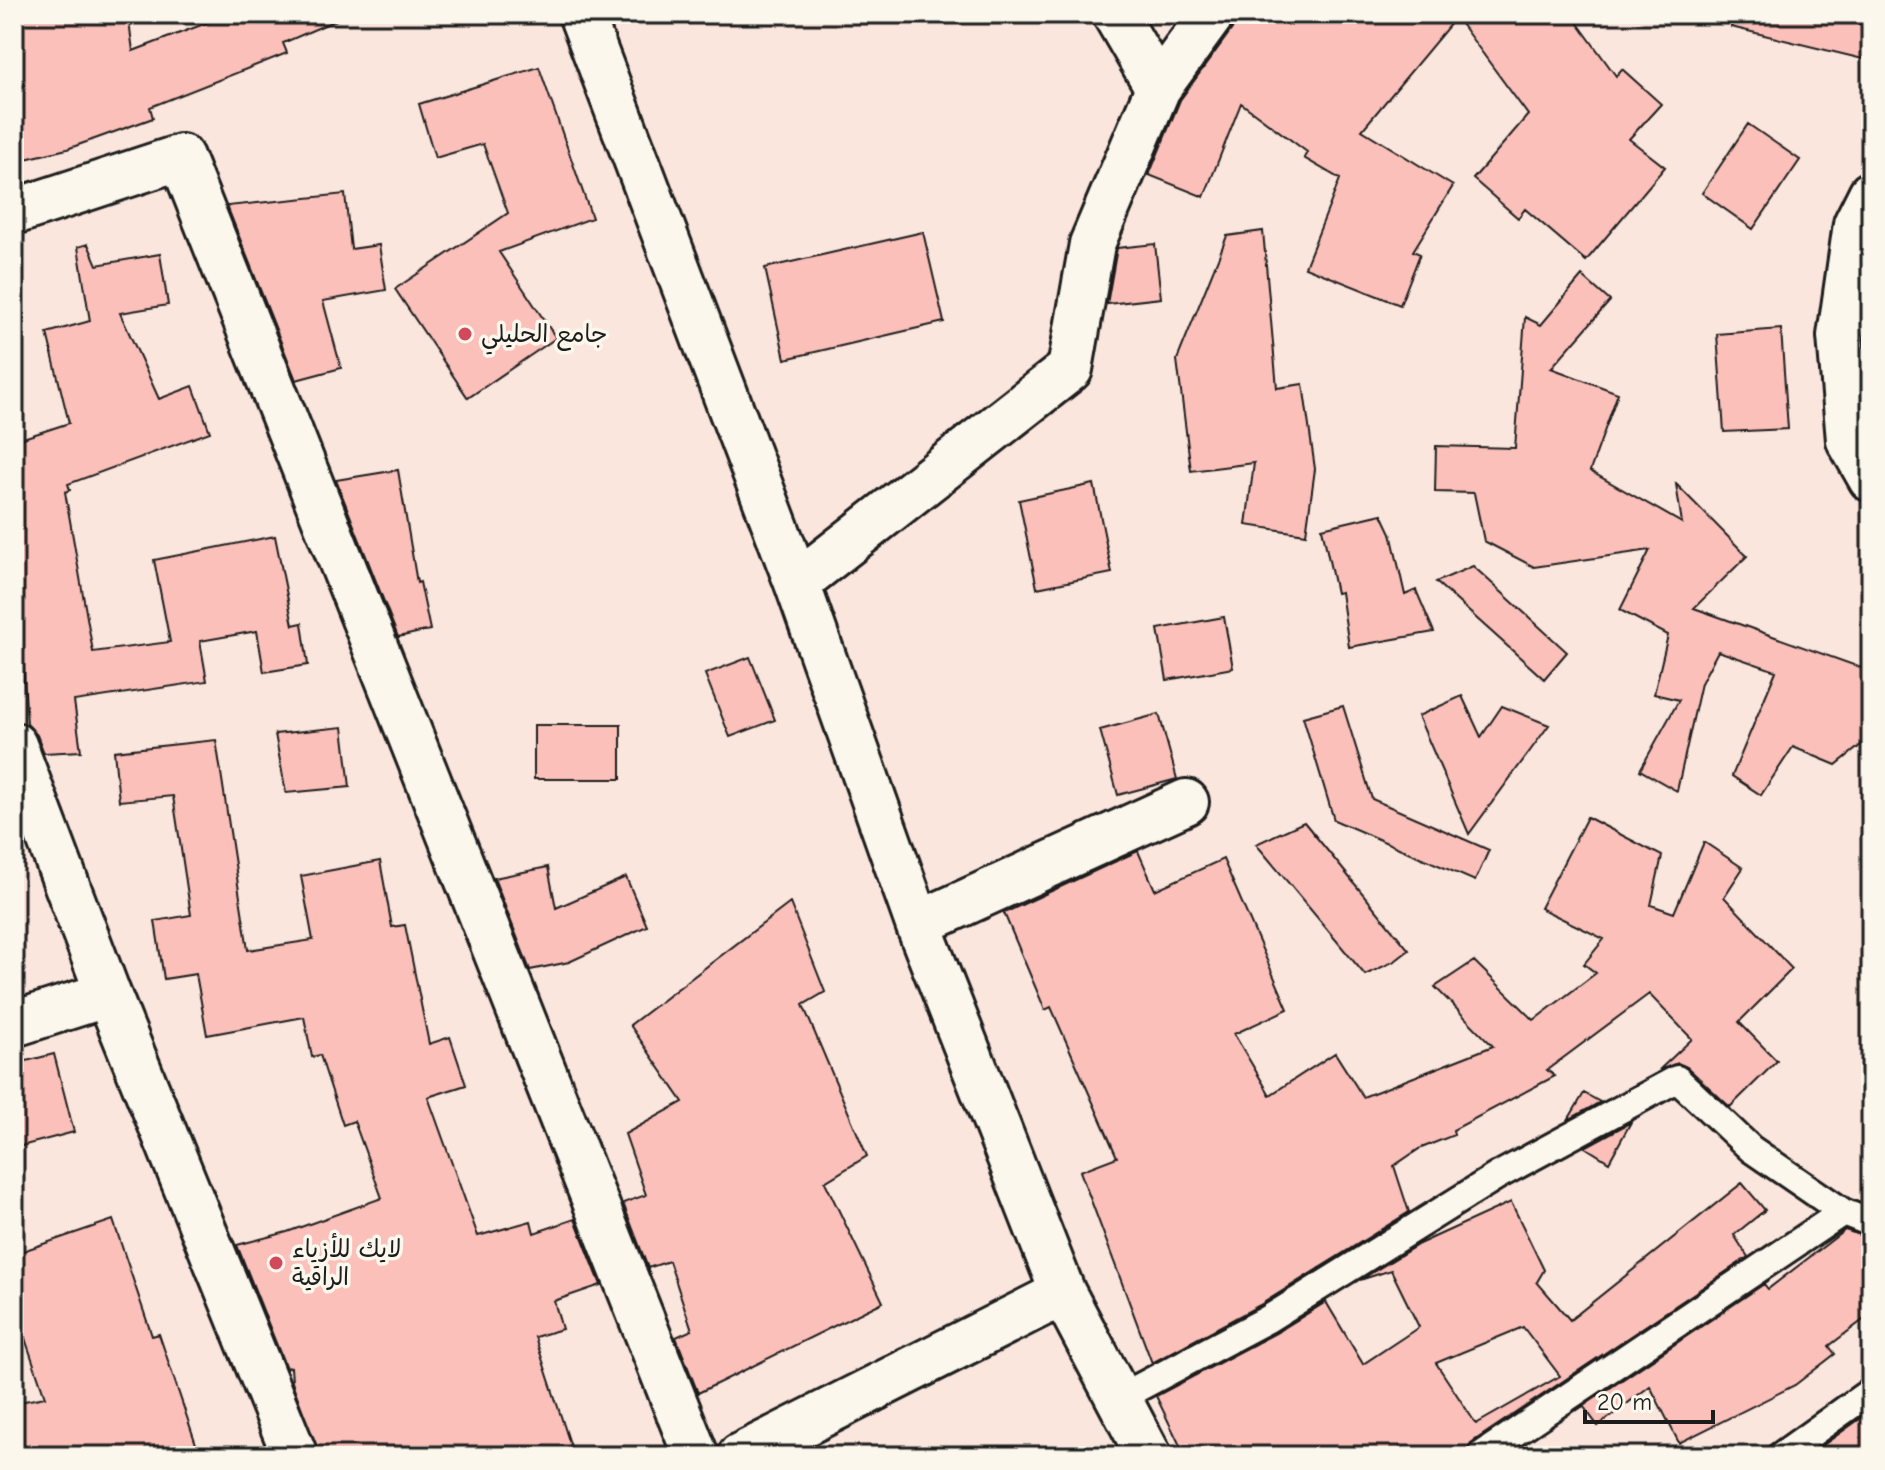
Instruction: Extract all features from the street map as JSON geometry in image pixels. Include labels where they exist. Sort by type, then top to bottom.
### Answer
[{"type":"street","points":[[581,14],[797,583],[918,924],[1063,1293],[1149,1456]]},
{"type":"street","points":[[1115,14],[1158,88]]},
{"type":"street","points":[[797,583],[1070,369],[1092,244],[1158,88],[1212,14]]},
{"type":"street","points":[[14,212],[181,157],[696,1456]]},
{"type":"street","points":[[1871,194],[1856,224],[1840,336],[1849,440],[1871,479]]},
{"type":"street","points":[[14,745],[108,994],[295,1456]]},
{"type":"street","points":[[918,924],[1186,802]]},
{"type":"street","points":[[14,1024],[108,994]]},
{"type":"street","points":[[740,1456],[1063,1293]]},
{"type":"lane","points":[[1119,1398],[1268,1319],[1497,1176],[1677,1079],[1751,1149],[1843,1212],[1871,1223]]},
{"type":"lane","points":[[1480,1456],[1843,1212]]},
{"type":"lane","points":[[1780,1456],[1871,1391]]},
{"type":"building","points":[[14,14],[128,14],[133,51],[230,14],[350,14],[283,43],[287,53],[150,107],[153,118],[67,149],[21,160],[14,128]]},
{"type":"building","points":[[1237,14],[1571,14],[1616,76],[1622,69],[1661,104],[1629,139],[1665,167],[1586,261],[1525,209],[1518,218],[1473,179],[1528,115],[1456,17],[1362,130],[1453,186],[1413,251],[1420,254],[1400,305],[1305,267],[1340,179],[1304,158],[1307,152],[1241,103],[1204,197],[1149,175],[1180,100],[1232,29]]},
{"type":"building","points":[[1733,14],[1819,14],[1871,27],[1871,61],[1731,27]]},
{"type":"building","points":[[539,67],[592,218],[499,252],[556,338],[468,398],[395,289],[508,213],[483,144],[435,158],[419,104]]},
{"type":"building","points":[[1748,124],[1800,160],[1753,229],[1702,193]]},
{"type":"building","points":[[345,194],[351,249],[379,245],[386,290],[323,301],[341,368],[296,380],[227,206]]},
{"type":"building","points":[[1263,231],[1277,388],[1303,384],[1315,469],[1306,534],[1246,525],[1254,463],[1191,471],[1177,360],[1227,236]]},
{"type":"building","points":[[923,232],[944,322],[785,359],[765,268]]},
{"type":"building","points":[[88,244],[97,265],[160,254],[168,305],[120,313],[159,399],[193,386],[210,432],[68,484],[70,490],[65,492],[93,652],[170,642],[154,560],[275,536],[293,625],[302,623],[308,665],[264,672],[257,631],[200,641],[207,681],[74,701],[81,751],[44,753],[37,735],[27,724],[21,632],[14,634],[14,441],[69,423],[47,333],[90,321],[78,247]]},
{"type":"building","points":[[1155,244],[1161,298],[1107,304],[1117,248]]},
{"type":"building","points":[[1582,276],[1610,301],[1551,368],[1618,393],[1590,471],[1682,523],[1676,484],[1747,556],[1694,608],[1862,668],[1871,684],[1871,737],[1836,765],[1793,747],[1761,795],[1732,776],[1776,671],[1718,651],[1701,683],[1677,791],[1640,770],[1679,700],[1654,694],[1668,635],[1620,610],[1650,550],[1534,567],[1484,541],[1474,493],[1435,492],[1436,446],[1515,448],[1525,317],[1541,325]]},
{"type":"building","points":[[1781,329],[1788,429],[1724,432],[1717,334]]},
{"type":"building","points":[[398,470],[417,583],[420,582],[430,630],[398,637],[336,480]]},
{"type":"building","points":[[1094,484],[1112,573],[1037,588],[1019,500]]},
{"type":"building","points":[[1382,514],[1391,533],[1405,595],[1416,590],[1434,632],[1349,647],[1341,592],[1336,593],[1322,528]]},
{"type":"building","points":[[1473,566],[1567,652],[1544,679],[1436,582]]},
{"type":"building","points":[[1224,617],[1233,668],[1167,680],[1158,629]]},
{"type":"building","points":[[750,657],[775,720],[730,737],[705,674]]},
{"type":"building","points":[[1462,696],[1481,737],[1502,706],[1549,725],[1469,834],[1418,716]]},
{"type":"building","points":[[1343,706],[1372,799],[1489,850],[1475,881],[1334,820],[1303,717]]},
{"type":"building","points":[[1159,714],[1177,779],[1118,795],[1100,730]]},
{"type":"building","points":[[534,725],[621,725],[621,779],[534,779]]},
{"type":"building","points":[[343,727],[350,787],[286,793],[275,734]]},
{"type":"building","points":[[216,740],[248,950],[313,940],[301,876],[380,861],[392,927],[405,925],[429,1044],[450,1037],[466,1085],[428,1097],[478,1236],[531,1221],[534,1233],[575,1219],[601,1285],[554,1301],[562,1329],[535,1337],[574,1456],[319,1456],[292,1382],[291,1367],[286,1368],[237,1245],[287,1232],[382,1198],[354,1121],[343,1125],[320,1055],[312,1057],[304,1017],[207,1035],[196,974],[164,979],[155,921],[191,915],[173,796],[119,801],[114,751]]},
{"type":"building","points":[[1587,817],[1662,856],[1651,905],[1674,913],[1704,842],[1743,868],[1724,897],[1792,969],[1739,1022],[1777,1061],[1730,1107],[1687,1067],[1678,1063],[1659,1070],[1692,1039],[1649,994],[1547,1070],[1555,1076],[1453,1130],[1454,1135],[1419,1149],[1394,1166],[1409,1212],[1260,1305],[1152,1363],[1080,1171],[1117,1157],[1051,1007],[1045,1010],[1004,913],[1138,851],[1155,890],[1223,859],[1288,1009],[1234,1034],[1270,1095],[1335,1053],[1363,1097],[1493,1046],[1435,987],[1474,961],[1534,1020],[1596,973],[1584,964],[1604,939],[1540,908]]},
{"type":"building","points":[[1304,822],[1409,950],[1395,961],[1365,975],[1256,844]]},
{"type":"building","points":[[548,867],[556,908],[626,877],[647,926],[569,962],[530,970],[494,878]]},
{"type":"building","points":[[790,903],[825,992],[803,1005],[867,1156],[825,1182],[883,1302],[698,1393],[676,1337],[692,1330],[669,1261],[648,1268],[623,1203],[646,1195],[625,1134],[683,1102],[630,1025]]},
{"type":"building","points":[[54,1054],[74,1132],[14,1148],[14,1064]]},
{"type":"building","points":[[1584,1093],[1600,1102],[1568,1120]]},
{"type":"building","points":[[1631,1122],[1609,1162],[1585,1147]]},
{"type":"building","points":[[1742,1183],[1765,1210],[1734,1235],[1748,1257],[1471,1443],[1464,1456],[1185,1456],[1156,1396],[1276,1333],[1326,1302],[1363,1364],[1419,1327],[1391,1270],[1360,1280],[1419,1244],[1511,1202],[1544,1270],[1537,1282],[1570,1320]],"holes":[[[1523,1327],[1560,1376],[1476,1424],[1436,1363]]]},
{"type":"building","points":[[113,1220],[152,1336],[159,1334],[200,1456],[14,1456],[14,1403],[45,1397],[14,1306],[14,1254]]},
{"type":"building","points":[[1845,1230],[1871,1239],[1871,1314],[1829,1346],[1835,1354],[1795,1385],[1679,1443],[1650,1386],[1598,1426],[1583,1406],[1764,1284],[1768,1289]]},
{"type":"building","points":[[1871,1411],[1871,1447],[1852,1456],[1808,1456]]},
{"type":"place","name":"جامع الحليلي","points":[[465,334]]},
{"type":"place","name":"لايك للأزياء الراقية","points":[[276,1263]]}]
